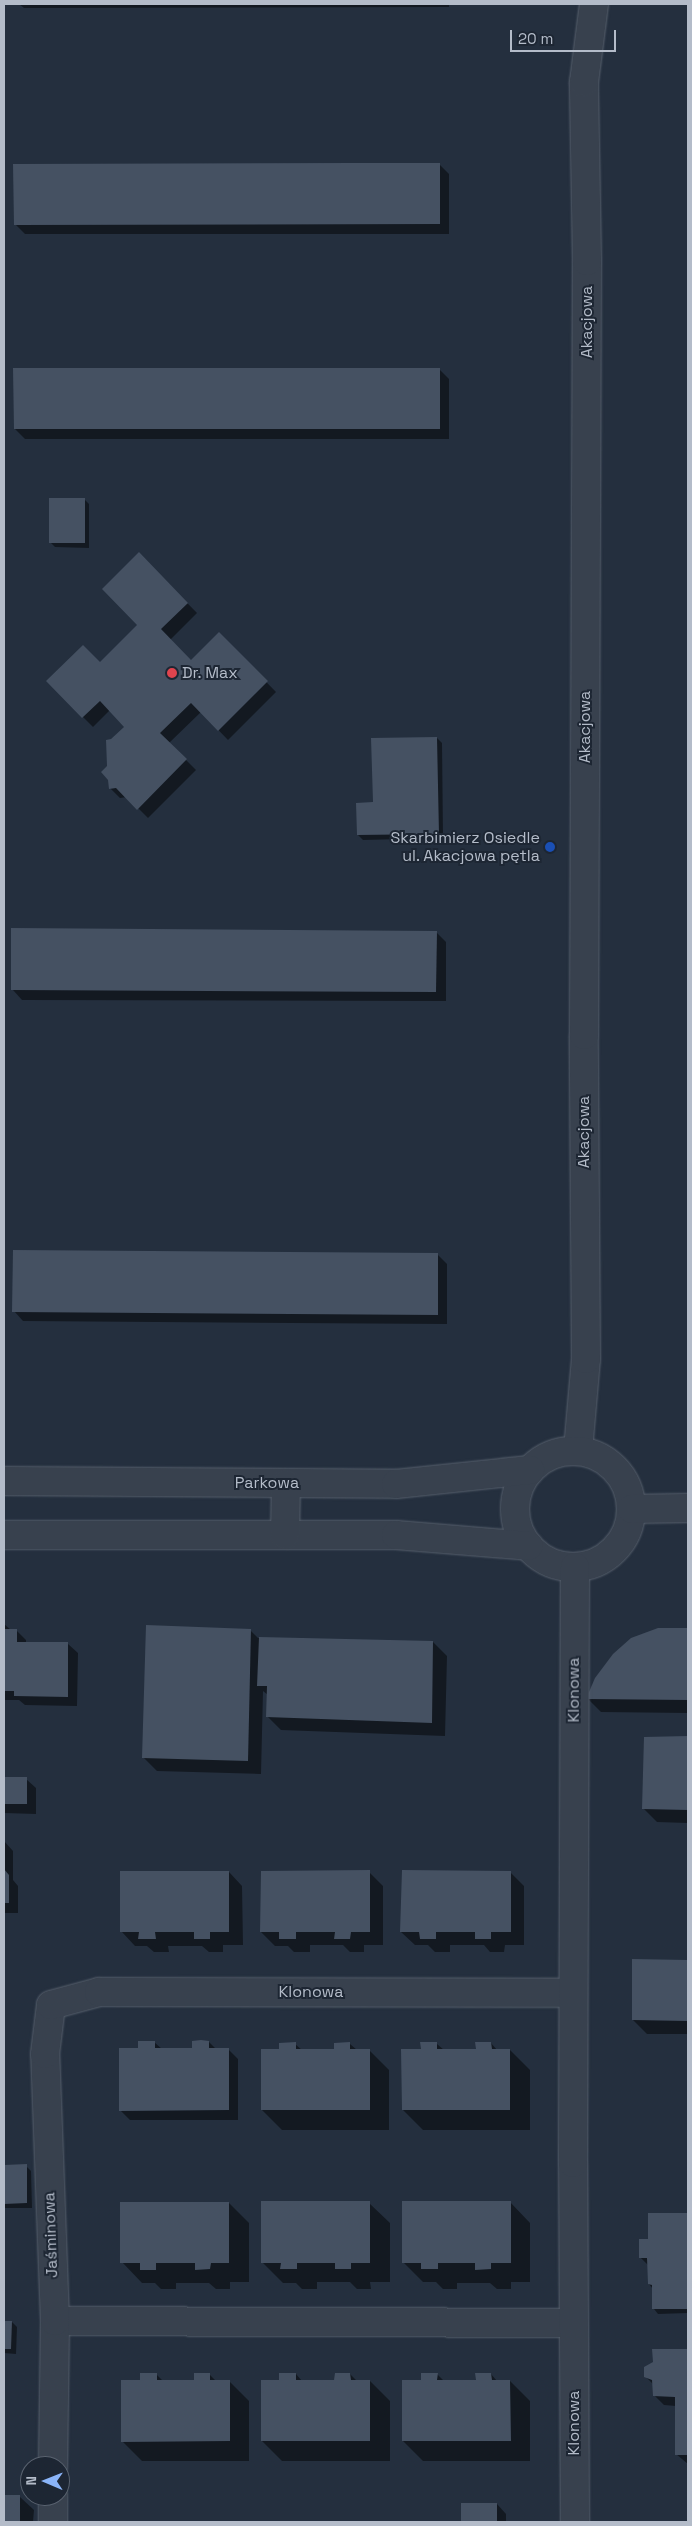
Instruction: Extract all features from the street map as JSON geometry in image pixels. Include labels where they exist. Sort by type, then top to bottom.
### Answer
[{"type":"street","name":"Akacjowa","points":[[578,1450],[586,1359],[584,1015],[587,261],[584,82],[594,4]]},
{"type":"street","points":[[578,1450],[595,1454],[616,1470],[629,1492],[632,1509],[629,1526],[621,1543],[608,1556],[592,1564],[575,1567],[550,1562],[529,1546],[520,1532],[516,1516],[516,1500],[521,1484],[530,1470],[544,1458],[560,1452],[578,1450]]},
{"type":"street","name":"Parkowa","points":[[4,1481],[396,1484],[530,1470]]},
{"type":"street","points":[[285,1535],[286,1484]]},
{"type":"street","points":[[632,1509],[688,1508]]},
{"type":"street","points":[[4,1535],[396,1535],[529,1546]]},
{"type":"street","name":"Klonowa","points":[[574,2522],[573,1993],[575,1567]]},
{"type":"street","name":"Klonowa","points":[[51,2005],[99,1992],[573,1993]]},
{"type":"street","name":"Jaśminowa","points":[[51,2005],[45,2054],[55,2322],[53,2456]]},
{"type":"street","points":[[55,2322],[573,2324]]},
{"type":"street","points":[[53,2506],[53,2522]]},
{"type":"building","points":[[440,163],[440,224],[14,225],[13,164]]},
{"type":"building","points":[[13,368],[440,368],[440,429],[14,429]]},
{"type":"building","points":[[49,498],[85,498],[85,543],[49,543]]},
{"type":"building","points":[[139,552],[188,603],[161,629],[191,660],[219,632],[268,681],[218,731],[191,703],[160,733],[187,759],[137,810],[116,788],[109,789],[108,780],[101,772],[107,766],[106,740],[111,739],[124,727],[100,701],[82,718],[46,681],[83,645],[100,662],[137,625],[102,589]]},
{"type":"building","points":[[437,737],[439,834],[357,835],[356,803],[373,802],[371,738]]},
{"type":"building","points":[[11,928],[437,931],[436,992],[11,990]]},
{"type":"building","points":[[13,1250],[438,1253],[438,1315],[12,1312]]},
{"type":"building","points":[[146,1625],[251,1629],[248,1761],[142,1758]]},
{"type":"building","points":[[658,1628],[688,1628],[688,1700],[586,1699],[595,1678],[613,1654],[631,1638]]},
{"type":"building","points":[[4,1629],[17,1629],[17,1642],[68,1642],[68,1697],[14,1696],[14,1691],[4,1691]]},
{"type":"building","points":[[259,1637],[433,1641],[432,1723],[266,1717],[267,1686],[257,1686]]},
{"type":"building","points":[[688,1736],[688,1810],[642,1809],[644,1737]]},
{"type":"building","points":[[4,1777],[27,1777],[27,1804],[4,1804]]},
{"type":"building","points":[[4,1869],[9,1875],[9,1903],[4,1903]]},
{"type":"building","points":[[370,1870],[370,1932],[351,1932],[350,1939],[334,1939],[335,1932],[296,1932],[296,1939],[279,1939],[279,1932],[260,1932],[261,1871]]},
{"type":"building","points":[[402,1870],[511,1871],[511,1932],[491,1932],[491,1939],[475,1939],[475,1932],[436,1932],[436,1939],[420,1939],[419,1932],[400,1932]]},
{"type":"building","points":[[120,1871],[229,1871],[229,1932],[210,1932],[210,1939],[194,1939],[194,1932],[155,1932],[156,1939],[138,1939],[139,1932],[120,1932]]},
{"type":"building","points":[[632,1959],[688,1960],[688,2021],[632,2020]]},
{"type":"building","points":[[138,2041],[155,2041],[155,2048],[192,2048],[192,2041],[209,2041],[209,2048],[229,2048],[229,2110],[119,2111],[119,2048],[138,2048]]},
{"type":"building","points":[[296,2042],[296,2049],[334,2049],[334,2043],[350,2042],[350,2049],[370,2049],[370,2110],[261,2110],[261,2049],[279,2049],[279,2043]]},
{"type":"building","points":[[420,2042],[437,2042],[437,2049],[476,2049],[475,2042],[491,2042],[492,2049],[510,2049],[510,2110],[402,2110],[401,2049],[421,2049]]},
{"type":"building","points":[[27,2164],[27,2203],[4,2204],[4,2165]]},
{"type":"building","points":[[261,2201],[370,2201],[370,2263],[351,2263],[351,2269],[335,2269],[335,2263],[297,2263],[297,2269],[280,2269],[281,2263],[261,2263]]},
{"type":"building","points":[[402,2201],[511,2201],[511,2263],[491,2263],[491,2269],[475,2270],[475,2263],[438,2263],[438,2269],[421,2269],[421,2263],[402,2263]]},
{"type":"building","points":[[120,2202],[229,2202],[229,2263],[211,2263],[210,2269],[195,2270],[195,2263],[156,2263],[156,2270],[140,2270],[140,2263],[120,2263]]},
{"type":"building","points":[[648,2213],[688,2213],[688,2309],[652,2309],[652,2285],[648,2284],[647,2258],[639,2258],[639,2239],[648,2239]]},
{"type":"building","points":[[4,2321],[12,2321],[11,2349],[4,2349]]},
{"type":"building","points":[[652,2349],[688,2349],[688,2455],[675,2455],[675,2397],[653,2396],[652,2380],[644,2377],[644,2367],[653,2362]]},
{"type":"building","points":[[140,2373],[157,2373],[157,2380],[194,2380],[194,2373],[210,2373],[210,2380],[230,2380],[230,2441],[121,2442],[121,2380],[140,2380]]},
{"type":"building","points":[[279,2373],[296,2373],[296,2380],[334,2380],[335,2373],[350,2373],[351,2380],[370,2380],[370,2441],[261,2441],[261,2380],[279,2380]]},
{"type":"building","points":[[421,2373],[438,2373],[437,2380],[476,2380],[475,2373],[491,2373],[492,2380],[510,2380],[511,2441],[402,2441],[402,2380],[421,2380]]},
{"type":"building","points":[[4,2495],[20,2495],[20,2522],[4,2522]]},
{"type":"building","points":[[461,2503],[497,2503],[497,2522],[461,2522]]},
{"type":"place","name":"Dr. Max","points":[[172,673]]},
{"type":"place","name":"Skarbimierz Osiedle ul. Akacjowa pętla","points":[[550,847]]}]
